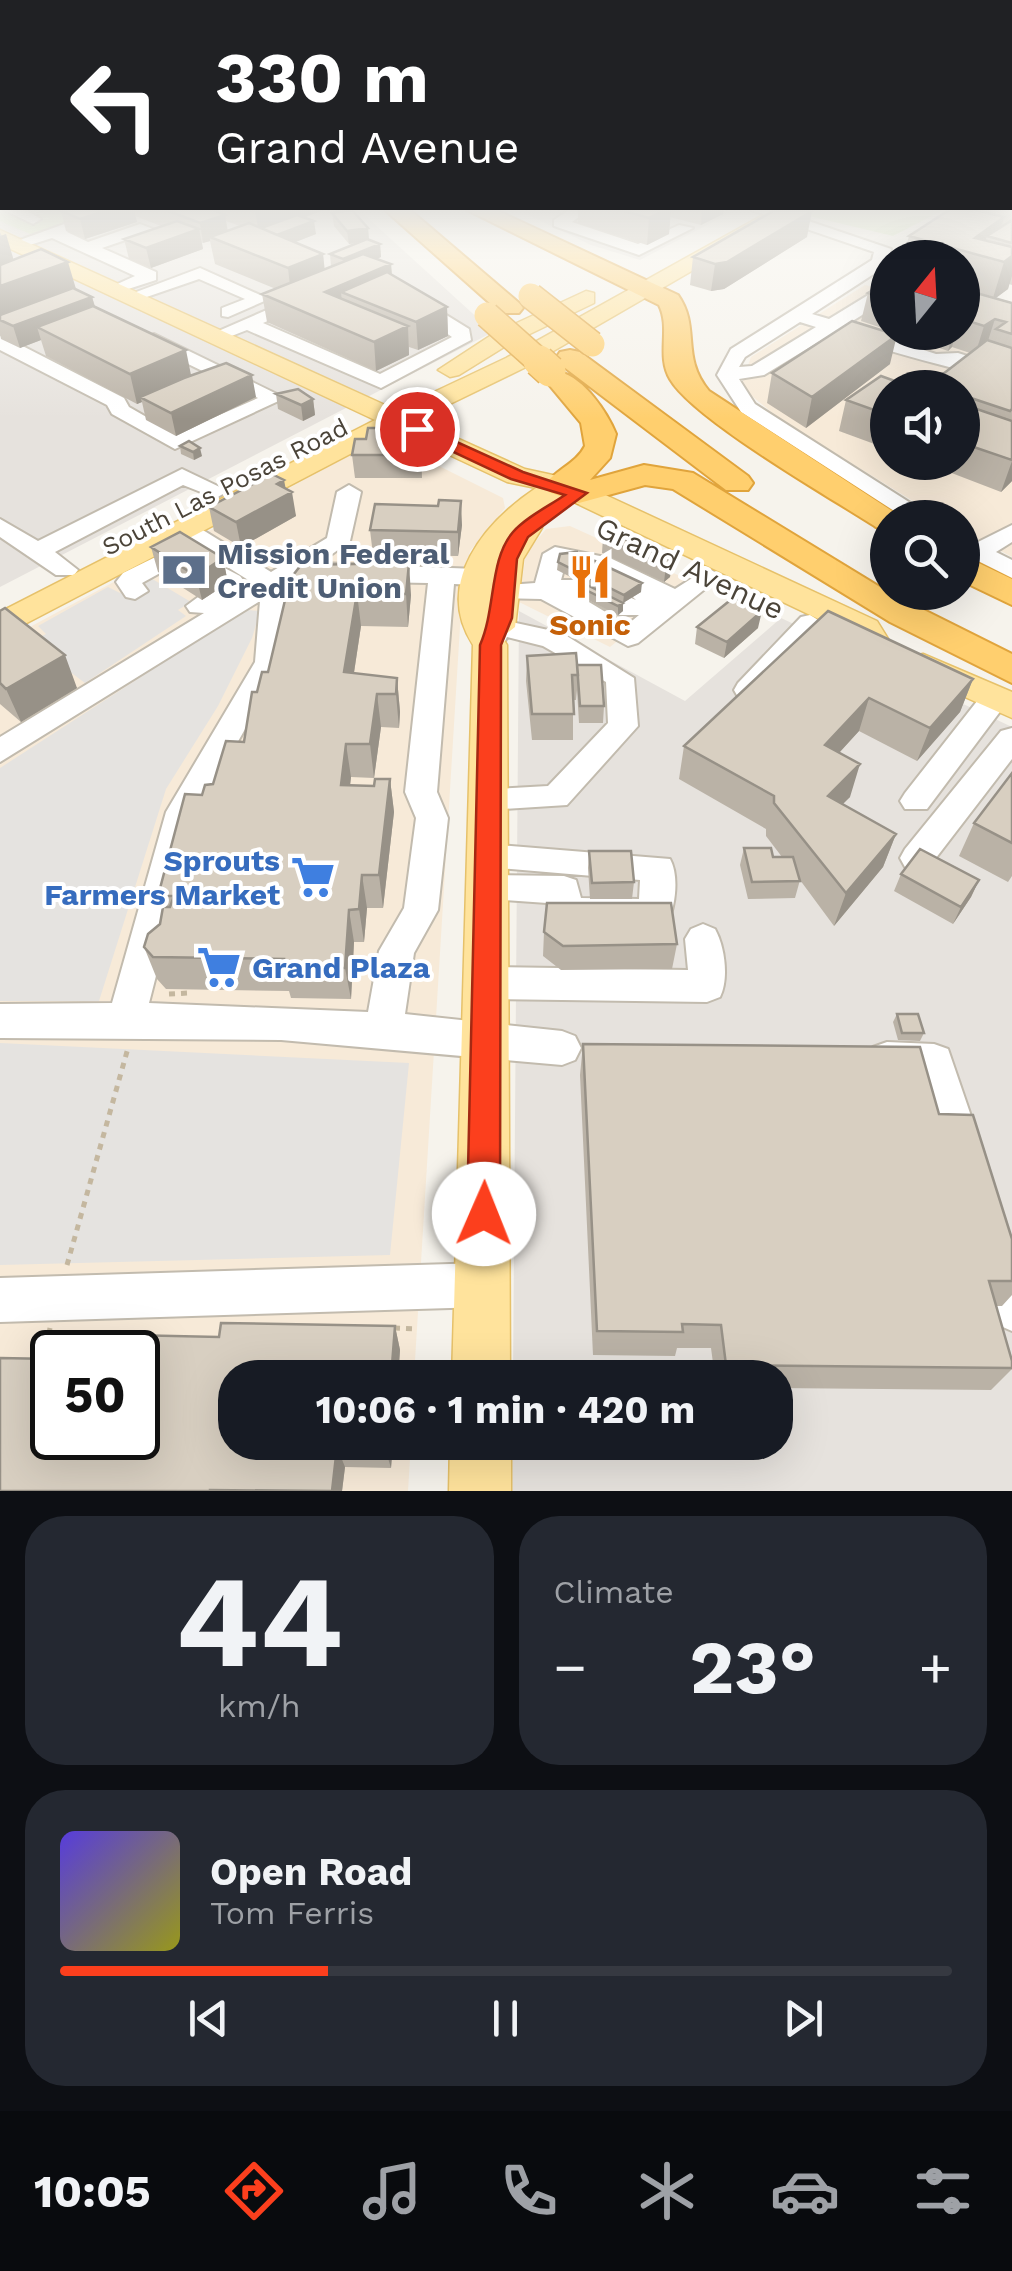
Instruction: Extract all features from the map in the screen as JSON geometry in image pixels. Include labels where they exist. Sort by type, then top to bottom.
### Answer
[{"type":"highway","points":[[449,280],[508,314],[570,358],[704,461],[870,563]]},
{"type":"highway","points":[[471,280],[508,314],[570,358],[710,434],[870,531]]},
{"type":"highway","points":[[481,280],[508,314]]},
{"type":"highway","points":[[508,314],[511,280]]},
{"type":"highway","points":[[627,280],[676,307],[674,362],[699,397],[870,508]]},
{"type":"highway","points":[[558,496],[593,464],[603,436],[570,358]]},
{"type":"highway","points":[[558,496],[644,475],[682,480],[903,614],[1006,691]]},
{"type":"highway","points":[[980,571],[1012,594]]},
{"type":"highway","points":[[980,575],[1012,607]]},
{"type":"highway","points":[[956,610],[1012,640]]},
{"type":"main road","name":"Grand Avenue","points":[[95,280],[806,610],[852,642],[873,642],[1006,691]]},
{"type":"main road","points":[[636,284],[641,280]]},
{"type":"main road","points":[[636,284],[644,280]]},
{"type":"main road","name":"South Las Posas Road","points":[[0,626],[184,529],[386,414],[474,358],[508,314],[636,284]]},
{"type":"main road","name":"South Las Posas Road","points":[[0,604],[216,491],[386,414],[515,363],[636,284]]},
{"type":"main road","points":[[482,1360],[488,798],[494,636],[474,621],[490,585],[521,534],[558,496]]},
{"type":"main road","name":"Grand Avenue","points":[[558,496],[690,588],[806,610]]},
{"type":"main road","points":[[480,1460],[480,1491]]},
{"type":"street","points":[[119,291],[143,280]]},
{"type":"street","points":[[87,298],[170,280]]},
{"type":"street","points":[[206,331],[260,299],[215,280]]},
{"type":"street","points":[[854,280],[738,353],[727,375],[728,384],[748,408],[894,500]]},
{"type":"street","points":[[248,323],[381,382],[416,355],[460,340],[462,333],[400,290]]},
{"type":"street","points":[[206,331],[248,323],[313,295]]},
{"type":"street","points":[[727,375],[756,370],[870,301]]},
{"type":"street","points":[[798,315],[935,360],[969,362],[1012,376]]},
{"type":"street","points":[[0,342],[39,354],[175,442],[275,398],[134,331]]},
{"type":"street","points":[[190,386],[258,355]]},
{"type":"street","points":[[957,370],[969,362]]},
{"type":"street","points":[[128,415],[159,401]]},
{"type":"street","points":[[37,551],[182,476],[216,491]]},
{"type":"street","points":[[0,751],[338,541],[348,492]]},
{"type":"street","points":[[0,526],[66,570]]},
{"type":"street","points":[[136,1018],[182,812],[269,662],[274,592],[270,583],[184,529]]},
{"type":"street","points":[[980,552],[1012,532]]},
{"type":"street","points":[[135,590],[129,582],[132,578],[180,552],[231,580],[224,592],[179,618]]},
{"type":"street","points":[[302,564],[322,573],[442,576],[546,591],[577,585],[629,608],[647,606],[652,595],[623,575],[577,554],[555,554],[546,591]]},
{"type":"street","points":[[980,564],[1012,570]]},
{"type":"street","points":[[623,575],[690,588],[700,597],[657,637]]},
{"type":"street","points":[[382,1032],[397,951],[422,910],[432,818],[421,792],[442,576]]},
{"type":"street","points":[[546,591],[628,636],[690,588]]},
{"type":"street","points":[[735,703],[806,610]]},
{"type":"street","points":[[488,798],[556,798],[623,726],[620,678],[552,640],[494,636]]},
{"type":"street","points":[[916,801],[1006,691]]},
{"type":"street","points":[[917,858],[1012,738]]},
{"type":"street","points":[[486,984],[707,986],[703,939]]},
{"type":"street","points":[[0,1021],[136,1018],[486,1038],[562,1048]]},
{"type":"street","points":[[844,1057],[934,1061],[1012,1308]]},
{"type":"street","points":[[0,1300],[483,1285]]},
{"type":"path","points":[[53,1330],[58,1298],[136,1018],[172,992],[191,993]]},
{"type":"path","points":[[385,1328],[417,1329]]},
{"type":"shaded area","points":[[0,280],[435,280],[493,332],[0,587]]},
{"type":"shaded area","points":[[865,285],[870,286],[870,350],[980,350],[980,329],[1012,328],[1012,557],[980,540],[980,500],[911,500],[879,480],[980,480],[980,370],[870,370],[870,475],[781,420],[748,393],[742,383],[751,357]]},
{"type":"shaded area","name":"Grand Plaza","points":[[373,443],[417,455],[503,498],[505,508],[470,551],[462,594],[415,1360],[218,1360],[218,1460],[410,1460],[408,1491],[0,1491],[0,643]]},
{"type":"shaded area","points":[[570,526],[691,581],[610,647],[519,602],[526,553],[546,529]]},
{"type":"shaded area","points":[[149,577],[191,602],[178,610],[186,616],[85,683],[30,642],[46,634],[38,626],[108,587],[120,593]]},
{"type":"shaded area","points":[[247,610],[260,611],[252,638],[218,706],[166,789],[99,1001],[0,1001],[0,768],[195,642],[204,630]]},
{"type":"shaded area","points":[[519,611],[685,701],[781,618],[1012,727],[1012,1491],[512,1491],[512,1460],[793,1460],[793,1360],[513,1360]]},
{"type":"shaded area","points":[[0,1043],[409,1063],[390,1255],[0,1265]]},
{"type":"building","points":[[298,280],[354,280],[325,292],[408,326],[374,342],[262,294]]},
{"type":"building","points":[[370,280],[400,280],[447,307],[416,322],[341,292]]},
{"type":"building","points":[[73,288],[92,297],[13,326],[0,320],[0,315]]},
{"type":"building","points":[[980,294],[1012,303],[1012,334],[996,329],[1006,322],[995,319],[980,325]]},
{"type":"building","points":[[93,306],[186,350],[130,374],[37,327]]},
{"type":"building","points":[[852,321],[870,327],[870,350],[876,350],[812,397],[772,373]]},
{"type":"building","points":[[987,340],[1012,348],[1010,411],[980,401],[980,370],[948,370],[974,350],[980,350]]},
{"type":"building","points":[[226,363],[252,375],[171,413],[140,397],[184,378]]},
{"type":"building","points":[[870,384],[870,409],[846,400]]},
{"type":"building","points":[[298,389],[313,399],[301,405],[276,394]]},
{"type":"building","points":[[980,410],[1012,421],[1012,460],[980,449]]},
{"type":"building","points":[[368,428],[393,428],[392,439],[421,448],[420,455],[352,455],[355,439],[366,439]]},
{"type":"building","points":[[189,441],[200,448],[193,452],[180,446]]},
{"type":"building","points":[[272,474],[284,480],[277,484],[292,492],[236,522],[209,507]]},
{"type":"building","points":[[439,500],[461,501],[458,532],[370,530],[375,504],[438,506]]},
{"type":"building","points":[[180,532],[223,558],[196,576],[151,547]]},
{"type":"building","points":[[610,532],[672,561],[666,566],[603,537]]},
{"type":"building","points":[[577,552],[578,557],[642,583],[624,595],[558,562],[560,554]]},
{"type":"building","points":[[409,563],[406,594],[357,593],[344,672],[397,678],[396,694],[377,694],[370,744],[346,744],[341,785],[374,786],[375,779],[390,779],[379,875],[362,875],[359,909],[349,910],[345,968],[283,967],[284,959],[153,957],[144,947],[148,934],[160,924],[163,907],[170,907],[174,896],[158,896],[185,794],[202,795],[205,785],[213,784],[226,741],[244,742],[252,692],[257,692],[262,672],[268,672],[290,579],[301,565]]},
{"type":"building","points":[[583,583],[623,603],[618,606],[578,586]]},
{"type":"building","points":[[733,598],[762,611],[727,642],[697,627]]},
{"type":"building","points":[[5,608],[65,655],[6,689],[0,683],[0,611]]},
{"type":"building","points":[[828,611],[973,679],[930,728],[869,698],[825,745],[860,764],[828,796],[896,834],[846,893],[774,803],[774,796],[684,746]]},
{"type":"building","points":[[576,653],[578,675],[572,675],[574,714],[532,714],[527,656]]},
{"type":"building","points":[[577,665],[601,665],[604,706],[580,706]]},
{"type":"building","points":[[1012,773],[1012,843],[974,823]]},
{"type":"building","points":[[744,848],[771,848],[773,857],[793,857],[800,881],[752,882]]},
{"type":"building","points":[[920,849],[979,880],[961,907],[901,874]]},
{"type":"building","points":[[589,851],[631,851],[634,882],[592,883]]},
{"type":"building","points":[[547,903],[671,903],[677,944],[563,946],[544,932]]},
{"type":"building","points":[[897,1014],[918,1014],[924,1033],[902,1033]]},
{"type":"building","points":[[583,1044],[920,1047],[939,1114],[973,1115],[1012,1239],[1012,1281],[989,1281],[1012,1368],[793,1366],[793,1360],[725,1360],[721,1325],[682,1324],[683,1332],[597,1331]]},
{"type":"building","points":[[221,1323],[395,1326],[392,1360],[218,1360],[218,1460],[336,1460],[332,1491],[0,1491],[0,1358],[30,1359],[30,1460],[160,1460],[160,1336],[219,1337]]},
{"type":"place","name":"Mission Federal Credit Union","points":[[184,570]]},
{"type":"place","name":"Sonic","points":[[590,577]]},
{"type":"place","name":"Sprouts Farmers Market","points":[[313,877]]},
{"type":"place","name":"Grand Plaza","points":[[219,967]]},
{"type":"route","points":[[417,429],[517,476],[561,485],[578,493],[539,517],[521,534],[507,559],[502,618],[490,645],[484,1214]]}]
